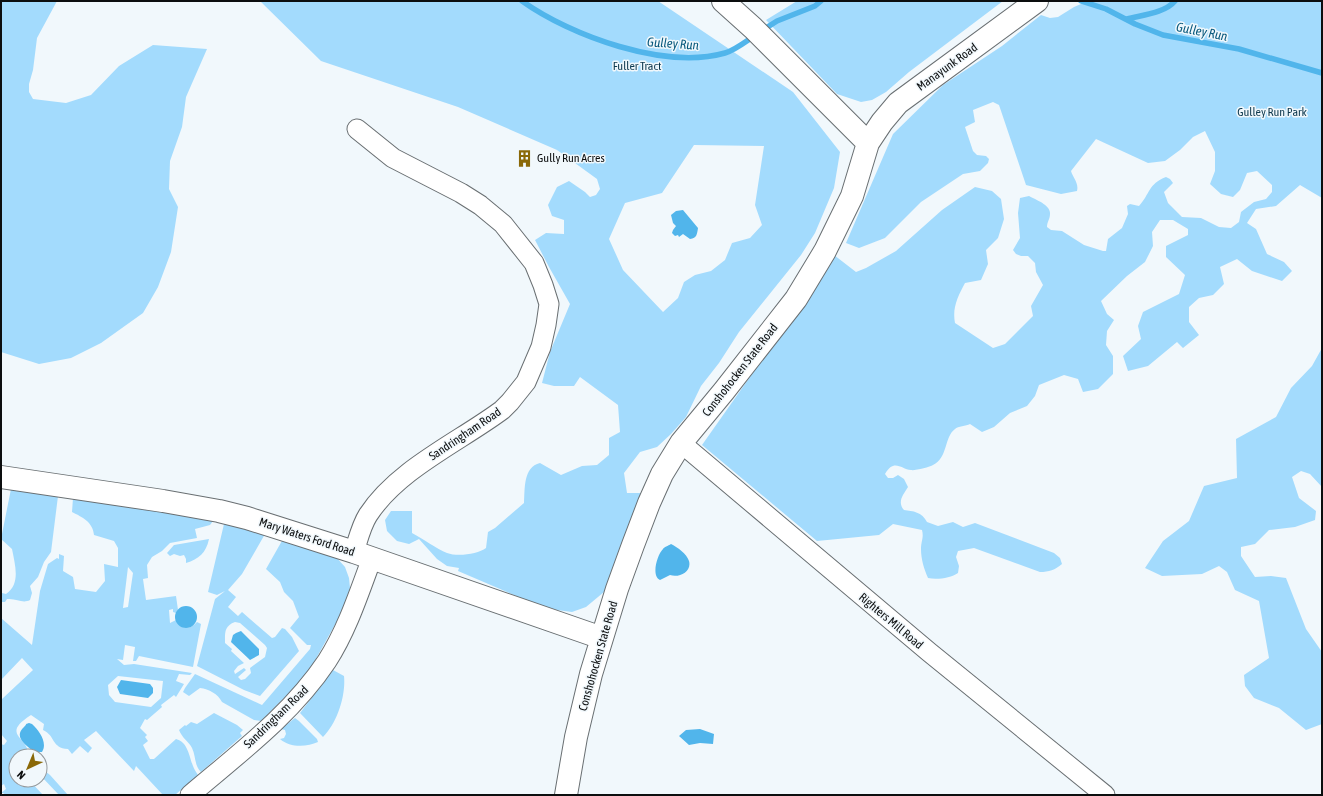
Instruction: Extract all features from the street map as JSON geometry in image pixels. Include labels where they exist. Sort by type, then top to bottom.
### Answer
[{"type":"main road","points":[[723,1],[758,33],[868,143]]},
{"type":"main road","name":"Manayunk Road","points":[[868,143],[882,122],[898,103],[1037,1]]},
{"type":"main road","name":"Conshohocken State Road","points":[[566,795],[582,711],[602,638],[617,589],[649,503],[662,474],[681,443],[796,299],[825,251],[852,196],[868,143]]},
{"type":"main road","name":"Mary Waters Ford Road","points":[[1,477],[163,501],[219,511],[274,526],[363,555],[602,638]]},
{"type":"street","name":"Sandringham Road","points":[[190,795],[278,719],[315,678],[327,661],[344,631],[353,610],[363,555],[361,528],[367,516],[393,486],[434,455],[502,410],[510,402],[522,387],[531,372],[546,326],[549,304],[534,263],[503,224],[480,205],[461,193],[393,158],[357,129]]},
{"type":"street","name":"Righters Mill Road","points":[[681,443],[929,652],[1105,795]]},
{"type":"green space","points":[[1,1],[57,1],[37,38],[33,70],[29,84],[29,92],[33,99],[66,103],[91,95],[119,66],[153,45],[207,49],[186,97],[182,127],[170,161],[169,189],[178,207],[171,252],[158,287],[143,313],[101,343],[71,358],[39,364],[1,352]]},
{"type":"green space","name":"Fuller Tract","points":[[260,1],[658,1],[793,92],[840,152],[834,188],[815,233],[801,255],[739,332],[719,363],[701,386],[686,417],[657,447],[640,452],[624,473],[627,493],[643,493],[604,592],[586,607],[572,612],[557,610],[535,604],[458,571],[459,568],[447,566],[437,559],[419,539],[409,544],[397,541],[387,531],[385,520],[391,511],[412,511],[412,533],[447,553],[462,555],[478,552],[486,548],[488,532],[495,528],[524,503],[526,479],[530,469],[534,465],[540,463],[561,475],[582,466],[597,465],[609,455],[609,438],[620,432],[618,405],[580,377],[574,386],[554,386],[542,383],[550,352],[570,304],[535,240],[546,233],[564,234],[564,220],[552,216],[548,205],[557,187],[569,181],[590,197],[596,195],[600,189],[597,179],[557,150],[458,107],[321,61]],"holes":[[[694,145],[764,146],[755,205],[762,225],[750,238],[732,243],[725,260],[711,271],[695,275],[684,282],[678,298],[663,312],[623,270],[609,239],[625,203],[662,193]]]},
{"type":"green space","points":[[797,1],[1003,1],[909,72],[886,92],[872,100],[861,102],[837,94],[766,20]]},
{"type":"green space","name":"Gulley Run Park","points":[[1088,1],[1322,1],[1322,198],[1300,185],[1276,206],[1256,209],[1247,223],[1256,229],[1267,254],[1284,262],[1292,271],[1282,281],[1252,271],[1237,259],[1220,267],[1224,284],[1213,295],[1199,298],[1189,307],[1189,322],[1199,335],[1183,348],[1177,342],[1148,366],[1128,371],[1123,356],[1141,339],[1138,326],[1143,312],[1179,294],[1185,275],[1166,257],[1166,246],[1188,235],[1188,229],[1173,220],[1160,220],[1152,232],[1153,246],[1145,262],[1127,276],[1101,301],[1107,314],[1114,320],[1107,331],[1106,345],[1113,356],[1113,374],[1098,389],[1083,392],[1078,379],[1064,375],[1039,385],[1035,396],[1027,406],[1010,413],[994,427],[982,432],[970,424],[956,428],[949,437],[941,458],[933,465],[922,469],[913,470],[895,465],[891,466],[885,474],[888,478],[893,478],[898,475],[904,479],[908,487],[901,501],[904,510],[917,513],[923,516],[927,522],[938,526],[953,522],[963,527],[975,523],[1054,553],[1060,558],[1062,564],[1057,568],[1040,572],[974,548],[958,551],[956,557],[959,566],[958,573],[944,578],[928,578],[924,568],[922,556],[922,530],[893,524],[879,535],[817,541],[702,445],[834,255],[856,272],[866,268],[896,251],[942,210],[975,187],[992,191],[1001,199],[1004,219],[998,238],[986,250],[988,264],[981,280],[965,283],[956,302],[954,318],[955,323],[993,348],[1005,344],[1033,316],[1031,306],[1043,285],[1036,272],[1035,263],[1028,256],[1016,254],[1013,250],[1020,238],[1018,213],[1020,198],[1029,196],[1046,205],[1050,211],[1047,227],[1051,230],[1062,231],[1084,245],[1106,251],[1108,239],[1122,228],[1128,214],[1127,206],[1130,204],[1139,206],[1152,186],[1166,177],[1173,183],[1164,192],[1168,203],[1182,217],[1201,218],[1219,227],[1231,228],[1239,222],[1241,212],[1254,202],[1266,199],[1272,192],[1272,185],[1257,171],[1247,173],[1240,190],[1233,197],[1221,194],[1210,184],[1215,171],[1215,152],[1205,131],[1193,137],[1180,150],[1165,161],[1148,163],[1096,139],[1071,171],[1077,183],[1077,191],[1061,194],[1026,185],[999,105],[993,102],[973,110],[975,122],[965,127],[973,151],[977,155],[986,156],[989,159],[988,163],[980,171],[963,174],[921,202],[885,238],[859,248],[846,243],[893,134],[943,85],[1002,46],[1041,15],[1050,18],[1058,17],[1074,7]]},
{"type":"green space","points":[[1322,348],[1322,487],[1310,474],[1301,471],[1292,477],[1299,498],[1316,511],[1315,520],[1295,527],[1269,530],[1255,544],[1241,547],[1241,556],[1255,577],[1271,576],[1286,578],[1306,629],[1322,652],[1322,724],[1306,730],[1279,708],[1254,698],[1245,686],[1244,675],[1269,658],[1259,601],[1235,590],[1227,572],[1219,566],[1202,574],[1162,576],[1145,568],[1163,541],[1189,521],[1204,486],[1237,478],[1236,439],[1276,417],[1291,388],[1312,366]]},
{"type":"green space","points":[[11,489],[58,496],[51,552],[44,562],[38,577],[30,586],[32,593],[30,600],[24,601],[7,599],[5,602],[2,602],[1,590],[2,593],[6,594],[11,590],[14,585],[16,574],[12,549],[1,539]]},
{"type":"green space","points":[[73,498],[213,521],[210,525],[195,529],[197,538],[170,543],[162,551],[152,557],[147,565],[148,578],[143,579],[146,600],[176,596],[178,610],[176,613],[173,612],[173,609],[169,610],[170,623],[176,620],[180,626],[186,628],[189,628],[197,622],[201,624],[193,667],[139,656],[136,661],[133,661],[135,647],[125,645],[123,660],[117,659],[124,665],[134,664],[192,673],[190,675],[179,674],[176,681],[184,684],[176,697],[174,695],[161,705],[162,707],[147,720],[145,719],[140,728],[147,735],[145,737],[148,741],[143,745],[150,759],[154,759],[176,739],[186,746],[193,767],[198,775],[175,795],[163,795],[136,766],[134,771],[96,731],[84,740],[92,748],[88,753],[80,746],[72,754],[68,749],[56,744],[50,735],[43,730],[44,724],[31,715],[17,727],[16,731],[27,748],[8,748],[8,788],[36,788],[43,795],[6,795],[1,793],[6,789],[4,784],[1,786],[1,744],[4,745],[7,741],[1,734],[1,698],[2,699],[33,670],[22,658],[1,680],[1,618],[32,645],[40,591],[48,564],[57,558],[59,559],[59,554],[64,556],[63,571],[73,577],[75,589],[96,592],[105,581],[104,564],[118,567],[118,548],[114,541],[94,535],[92,527],[83,518],[72,512]],"holes":[[[128,567],[133,573],[128,607],[123,608]],[[118,676],[163,681],[161,698],[151,707],[115,702],[109,695],[108,685]]]},
{"type":"green space","points":[[224,524],[265,534],[242,574],[228,590],[236,597],[228,607],[238,616],[242,612],[272,638],[275,637],[282,628],[285,629],[292,637],[299,651],[260,696],[244,690],[197,666],[215,599],[225,591],[217,595],[208,592]],"holes":[[[235,622],[240,623],[267,648],[265,657],[250,668],[251,673],[245,679],[241,680],[238,677],[246,670],[244,668],[235,674],[234,671],[238,666],[244,663],[225,643],[225,633],[227,628]]]},
{"type":"green space","points":[[209,539],[204,552],[195,560],[186,563],[184,555],[180,556],[174,554],[170,556],[167,553],[174,545]]},
{"type":"green space","points":[[283,539],[336,557],[345,567],[349,578],[350,588],[342,612],[313,664],[297,685],[261,721],[254,720],[222,702],[216,694],[207,689],[200,688],[189,696],[183,692],[195,674],[262,705],[310,649],[311,645],[307,645],[290,628],[299,617],[293,601],[284,592],[280,582],[266,569]]},
{"type":"green space","points":[[333,670],[344,676],[344,692],[340,709],[323,737],[300,713]]},
{"type":"green space","points":[[214,713],[237,725],[243,730],[240,733],[242,736],[201,772],[197,766],[192,748],[179,730],[191,722],[197,724]]},
{"type":"green space","points":[[295,718],[317,739],[318,742],[299,746],[289,744],[280,739],[284,738],[286,734],[285,730],[281,729]]},
{"type":"green space","points":[[48,773],[68,795],[59,795],[48,783]]},
{"type":"shaded area","points":[[683,210],[698,228],[694,238],[690,239],[683,234],[679,237],[678,235],[675,236],[672,233],[676,226],[673,223],[671,215],[676,211]]},
{"type":"shaded area","points":[[671,544],[684,553],[689,561],[689,568],[681,575],[670,575],[660,580],[657,578],[655,570],[657,560],[664,548]]},
{"type":"shaded area","points":[[186,606],[194,609],[197,617],[194,625],[186,628],[178,625],[175,617],[178,609]]},
{"type":"shaded area","points":[[241,631],[259,649],[259,655],[250,660],[231,642],[233,635]]},
{"type":"shaded area","points":[[121,680],[150,684],[153,688],[153,693],[148,698],[120,694],[117,687]]},
{"type":"shaded area","points":[[26,724],[32,724],[37,730],[42,737],[44,748],[29,748],[24,744],[20,734]]},
{"type":"shaded area","points":[[700,729],[714,734],[713,744],[700,743],[689,745],[679,736],[686,730]]},
{"type":"waterway","name":"Gulley Run","points":[[522,1],[542,14],[592,37],[647,53],[675,57],[701,57],[729,52],[754,36]]},
{"type":"waterway","name":"Gulley Run","points":[[763,30],[777,21],[815,6],[821,1]]},
{"type":"waterway","name":"Gulley Run","points":[[1081,1],[1106,9],[1135,24],[1163,35],[1239,49],[1322,73]]},
{"type":"waterway","points":[[1127,19],[1159,11],[1171,5],[1175,1]]},
{"type":"place","name":"Gully Run Acres","points":[[524,158]]}]
